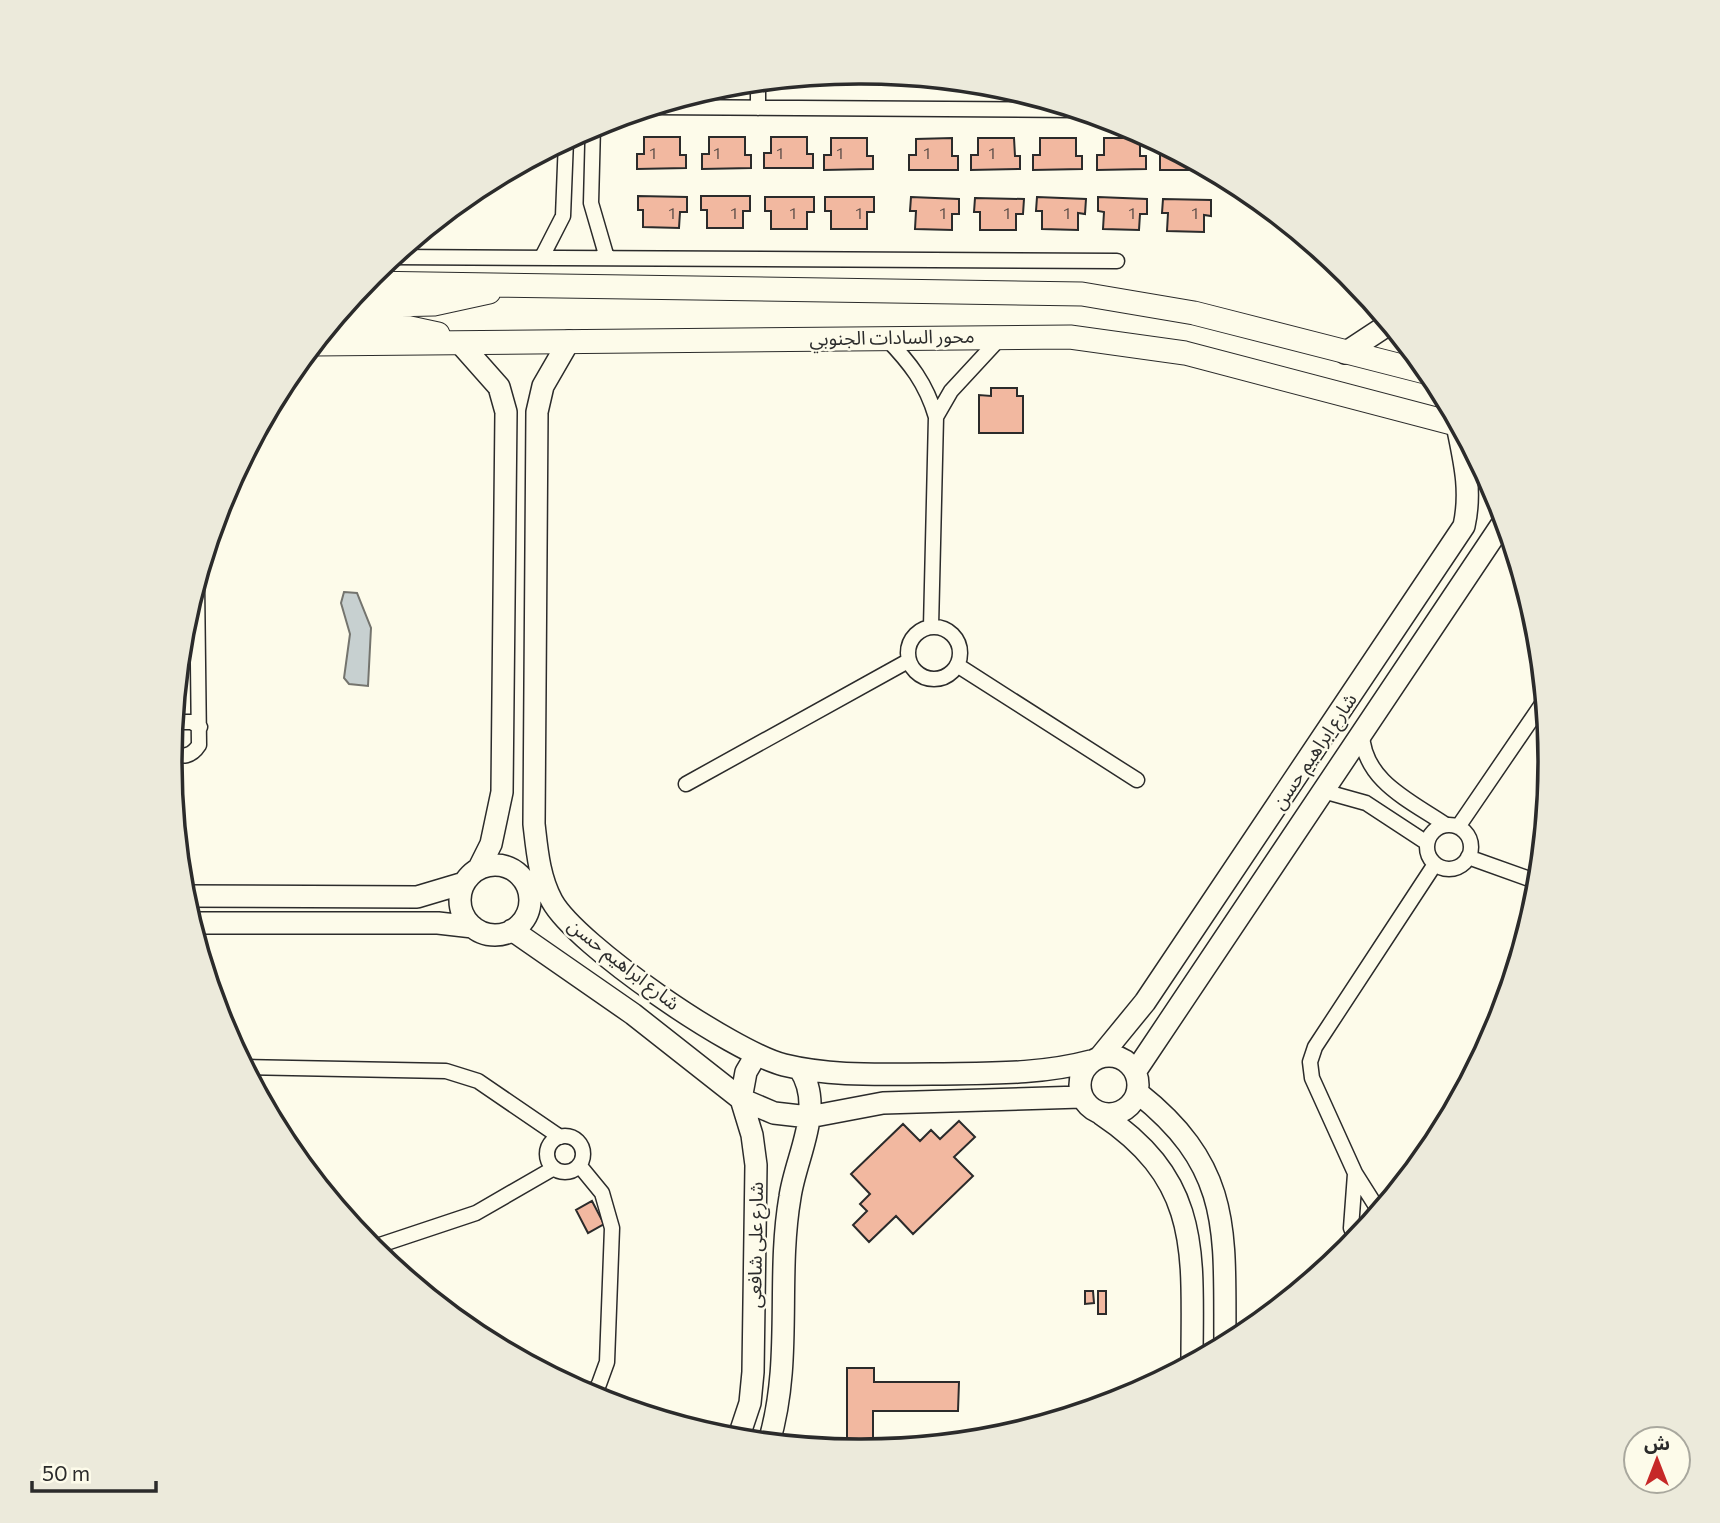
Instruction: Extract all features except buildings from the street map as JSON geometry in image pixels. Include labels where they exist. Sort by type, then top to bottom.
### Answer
[{"type":"main road","points":[[380,283],[1082,294],[1194,313],[1411,369]]},
{"type":"main road","points":[[359,306],[434,304],[478,296],[511,284]]},
{"type":"main road","points":[[343,325],[401,326],[460,343]]},
{"type":"main road","name":"محور السادات الجنوبي","points":[[327,344],[1002,335],[1103,340],[1185,353],[1446,422]]},
{"type":"street","points":[[758,92],[758,108]]},
{"type":"street","points":[[684,107],[1044,110]]},
{"type":"street","points":[[593,140],[591,203],[607,258]]},
{"type":"street","points":[[542,257],[563,216],[566,152]]},
{"type":"street","points":[[411,254],[1118,261]]},
{"type":"street","points":[[1345,353],[1380,328]]},
{"type":"street","points":[[936,417],[951,391],[1002,335]]},
{"type":"street","points":[[885,337],[915,368],[928,391],[936,417],[931,627]]},
{"type":"street","name":"شارع ابراهيم حسن","points":[[569,341],[542,387],[537,412],[535,883],[579,933],[657,993],[756,1055],[799,1068],[835,1074],[1030,1073],[1095,1059],[1145,1002],[1464,526],[1469,502],[1463,453]]},
{"type":"street","points":[[460,343],[499,387],[506,412],[502,792],[495,831],[471,876],[460,906],[472,927]]},
{"type":"street","name":"شارع ابراهيم حسن","points":[[1137,1082],[1362,732],[1497,531]]},
{"type":"street","points":[[182,756],[195,751],[200,727],[198,621]]},
{"type":"street","points":[[931,627],[940,628],[955,638],[960,656],[957,665],[944,677],[936,679],[919,675],[908,661],[912,639],[931,627]]},
{"type":"street","points":[[686,784],[908,661]]},
{"type":"street","points":[[957,665],[1137,780]]},
{"type":"street","points":[[1362,732],[1367,764],[1381,780],[1452,826],[1464,831],[1471,844],[1468,858],[1453,869],[1435,864],[1427,851],[1427,843],[1437,828],[1452,826],[1536,712]]},
{"type":"street","points":[[184,722],[192,722],[200,727]]},
{"type":"street","points":[[1297,776],[1323,792],[1366,803],[1427,843]]},
{"type":"street","points":[[1468,858],[1527,878]]},
{"type":"street","points":[[1374,1202],[1355,1173],[1312,1078],[1310,1062],[1315,1047],[1435,864]]},
{"type":"street","points":[[196,896],[417,897],[471,876],[490,865],[512,869],[535,883],[526,916],[512,930],[492,934],[472,927],[438,923],[203,923]]},
{"type":"street","name":"شارع ابراهيم حسن","points":[[512,930],[633,1014],[741,1099],[774,1113],[808,1117],[883,1103],[1081,1097]]},
{"type":"street","points":[[741,1099],[746,1072],[756,1055]]},
{"type":"street","points":[[1192,1352],[1192,1254],[1178,1198],[1146,1150],[1125,1130],[1093,1111],[1081,1097],[1080,1077],[1095,1059],[1120,1058],[1202,1162],[1223,1221],[1226,1253],[1225,1332]]},
{"type":"street","points":[[255,1067],[435,1070],[454,1073],[478,1081],[560,1137],[575,1139],[580,1144],[583,1151],[579,1165],[570,1171],[555,1168],[476,1213],[384,1244]]},
{"type":"street","name":"شارع على شافعى","points":[[771,1433],[780,1401],[785,1359],[785,1232],[789,1197],[808,1117],[810,1094],[799,1068]]},
{"type":"street","points":[[1101,1114],[1124,1111],[1133,1103],[1137,1082]]},
{"type":"street","name":"شارع على شافعى","points":[[741,1099],[752,1135],[756,1165],[753,1372],[750,1403],[742,1428]]},
{"type":"street","points":[[555,1168],[547,1151],[560,1137]]},
{"type":"street","points":[[579,1165],[602,1193],[612,1228],[607,1362],[598,1386]]},
{"type":"street","points":[[1351,1228],[1355,1173]]},
{"type":"street","points":[[1225,1320],[1232,1328]]},
{"type":"shaded area","points":[[344,592],[357,593],[371,628],[368,686],[349,684],[344,678],[350,634],[341,603]]}]
